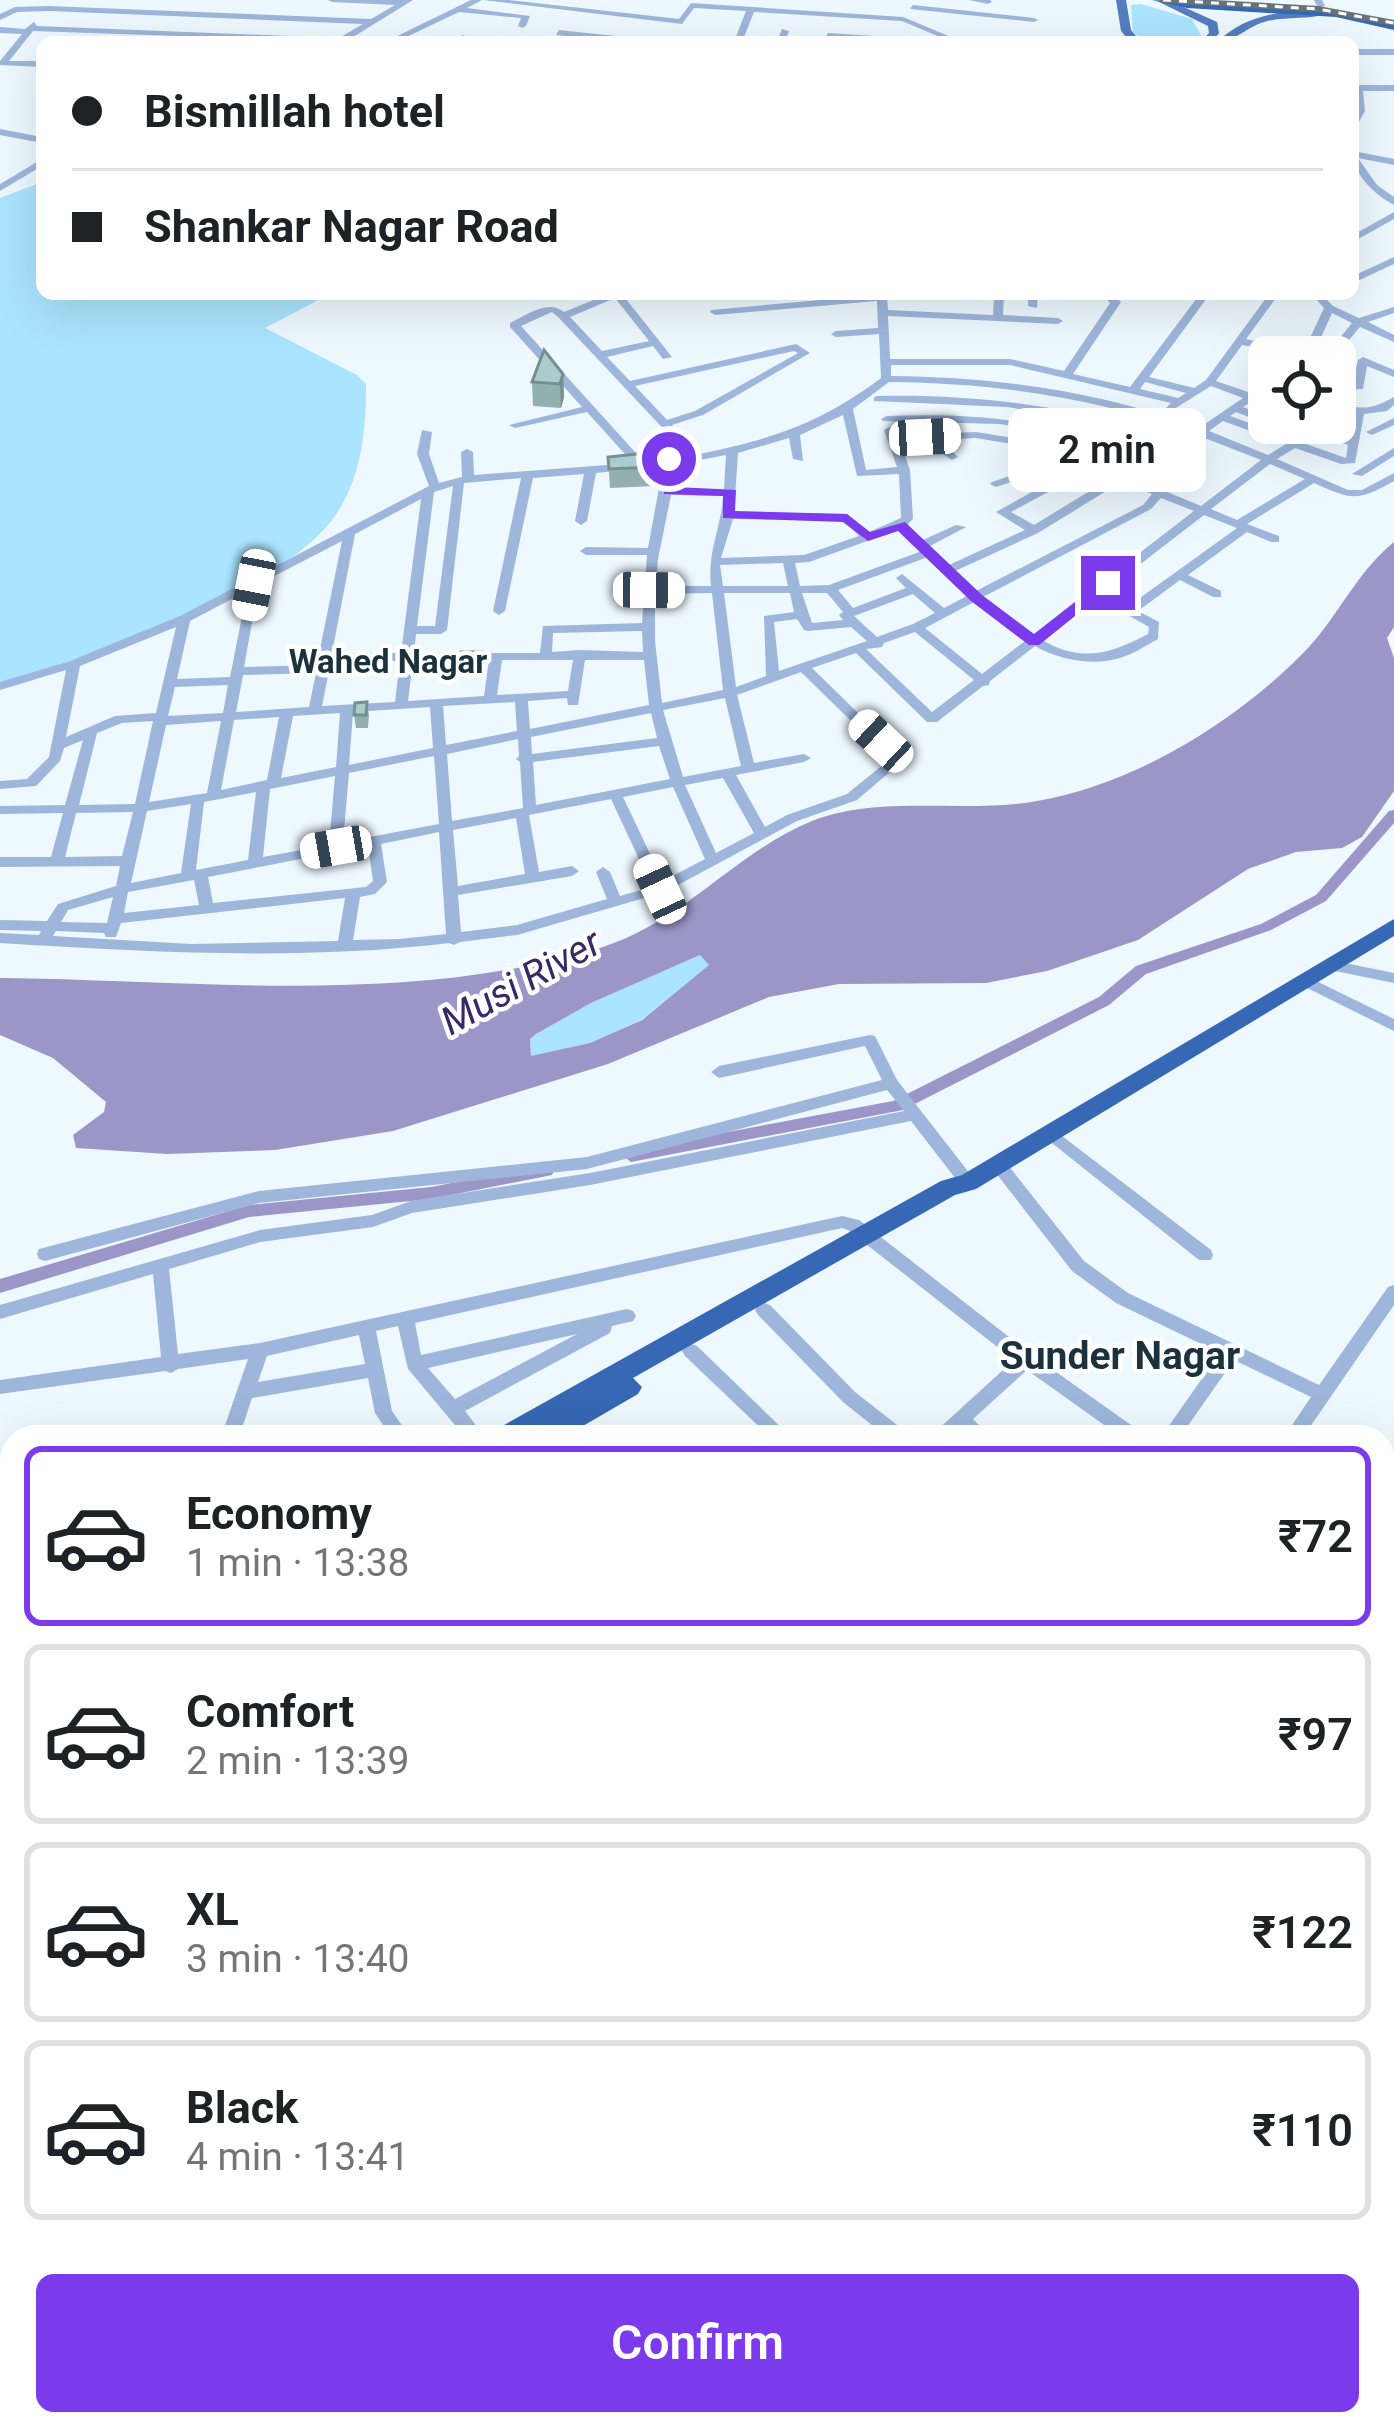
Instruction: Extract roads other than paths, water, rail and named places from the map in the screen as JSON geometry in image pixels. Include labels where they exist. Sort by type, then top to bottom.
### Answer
[{"type":"highway","points":[[1160,0],[1394,22]]},
{"type":"highway","points":[[1194,5],[1317,7],[1394,22]]},
{"type":"highway","points":[[561,1425],[873,1240],[960,1198],[968,1183],[1049,1132],[1394,926]]},
{"type":"highway","points":[[562,1425],[764,1310],[873,1240]]},
{"type":"main road","points":[[1111,0],[1114,28],[1120,36]]},
{"type":"main road","points":[[1121,0],[1131,36]]},
{"type":"main road","points":[[1160,0],[1194,5],[1213,24],[1211,36]]},
{"type":"main road","points":[[1229,36],[1240,26],[1317,7],[1364,17]]},
{"type":"street","points":[[332,0],[406,2]]},
{"type":"street","points":[[401,36],[483,0],[527,16]]},
{"type":"street","points":[[527,16],[543,0]]},
{"type":"street","points":[[627,36],[644,0]]},
{"type":"street","points":[[816,14],[822,0]]},
{"type":"street","points":[[867,17],[874,0]]},
{"type":"street","points":[[973,0],[988,2]]},
{"type":"street","points":[[350,36],[406,2]]},
{"type":"street","points":[[674,36],[693,2],[903,19],[947,36]]},
{"type":"street","points":[[903,19],[915,3],[958,13],[1034,20]]},
{"type":"street","points":[[0,18],[15,9],[49,6],[373,22]]},
{"type":"street","points":[[36,64],[3,63],[4,55],[49,6]]},
{"type":"street","points":[[455,9],[527,16],[575,10],[682,22]]},
{"type":"street","points":[[557,36],[575,10]]},
{"type":"street","points":[[741,36],[752,10]]},
{"type":"street","points":[[928,26],[958,13]]},
{"type":"street","points":[[867,17],[877,24],[875,36]]},
{"type":"street","points":[[0,30],[144,36]]},
{"type":"street","points":[[783,36],[785,31]]},
{"type":"street","points":[[19,42],[36,43]]},
{"type":"street","points":[[1359,52],[1394,52]]},
{"type":"street","points":[[1359,88],[1394,88]]},
{"type":"street","points":[[0,132],[36,139]]},
{"type":"street","points":[[1359,157],[1394,162]]},
{"type":"street","points":[[1359,165],[1374,187],[1394,202]]},
{"type":"street","points":[[0,188],[36,166]]},
{"type":"street","points":[[1359,235],[1394,215]]},
{"type":"street","points":[[1359,277],[1394,260]]},
{"type":"street","points":[[1359,265],[1372,270]]},
{"type":"street","points":[[587,300],[521,318],[515,328],[639,463]]},
{"type":"street","points":[[622,300],[667,357]]},
{"type":"street","points":[[715,312],[840,300]]},
{"type":"street","points":[[876,395],[886,380],[881,300]]},
{"type":"street","points":[[998,320],[999,300]]},
{"type":"street","points":[[1069,372],[1114,300]]},
{"type":"street","points":[[1138,384],[1201,300]]},
{"type":"street","points":[[996,484],[1082,459],[1196,392],[1244,341],[1270,300]]},
{"type":"street","points":[[1322,300],[1388,336]]},
{"type":"street","points":[[557,306],[695,456]]},
{"type":"street","points":[[1316,336],[1330,308]]},
{"type":"street","points":[[1347,336],[1359,322],[1394,310]]},
{"type":"street","points":[[882,313],[1058,321]]},
{"type":"street","points":[[836,334],[884,331]]},
{"type":"street","points":[[1365,348],[1388,336]]},
{"type":"street","points":[[1244,341],[1248,342]]},
{"type":"street","points":[[600,355],[656,342]]},
{"type":"street","points":[[626,385],[796,346],[805,353],[699,413],[665,424]]},
{"type":"street","points":[[885,362],[959,358],[1196,392]]},
{"type":"street","points":[[1356,389],[1363,360],[1394,374]]},
{"type":"street","points":[[1356,371],[1363,372]]},
{"type":"street","points":[[886,380],[950,377],[1060,388],[1157,416],[1359,494],[1394,476]]},
{"type":"street","points":[[950,377],[955,397]]},
{"type":"street","points":[[1004,400],[1011,381]]},
{"type":"street","points":[[1210,382],[1248,396]]},
{"type":"street","points":[[1138,384],[1181,402]]},
{"type":"street","points":[[714,562],[788,560],[868,537],[907,519],[904,470],[876,395]]},
{"type":"street","points":[[0,686],[74,664],[184,620],[431,490],[463,480],[732,453],[794,434],[876,395],[980,397],[1051,406],[1138,427],[1187,446]]},
{"type":"street","points":[[976,435],[980,397]]},
{"type":"street","points":[[0,809],[141,808],[571,721],[653,709],[773,679],[917,627],[1088,539],[1160,495],[1170,467],[1187,446],[1248,400]]},
{"type":"street","points":[[1356,411],[1392,404]]},
{"type":"street","points":[[848,406],[861,474],[904,470]]},
{"type":"street","points":[[515,425],[588,409]]},
{"type":"street","points":[[1356,430],[1359,411]]},
{"type":"street","points":[[1229,412],[1248,416]]},
{"type":"street","points":[[1229,412],[1248,421]]},
{"type":"street","points":[[796,416],[812,424]]},
{"type":"street","points":[[887,419],[976,416],[1028,422],[1113,444],[1170,467]]},
{"type":"street","points":[[1372,432],[1394,421]]},
{"type":"street","points":[[400,705],[431,490],[423,454],[426,432]]},
{"type":"street","points":[[794,434],[799,459]]},
{"type":"street","points":[[893,439],[976,435],[1082,459],[1275,539]]},
{"type":"street","points":[[925,437],[952,457]]},
{"type":"street","points":[[860,650],[932,719],[1269,459],[1296,444],[1348,462]]},
{"type":"street","points":[[1333,487],[1352,472],[1348,462],[1354,444]]},
{"type":"street","points":[[412,630],[441,630],[467,452]]},
{"type":"street","points":[[1358,474],[1394,452]]},
{"type":"street","points":[[732,453],[728,515],[714,562],[730,693],[748,768]]},
{"type":"street","points":[[669,459],[668,491],[653,552],[647,656],[653,709],[673,783],[712,862]]},
{"type":"street","points":[[581,521],[590,468]]},
{"type":"street","points":[[1034,471],[1057,483],[1002,512],[1034,530]]},
{"type":"street","points":[[500,611],[528,474]]},
{"type":"street","points":[[950,569],[1034,530],[1122,476]]},
{"type":"street","points":[[900,525],[976,598],[1034,642],[1072,661],[1140,646],[1157,630],[1130,611],[1314,478]]},
{"type":"street","points":[[668,491],[731,493]]},
{"type":"street","points":[[1040,492],[1071,506]]},
{"type":"street","points":[[728,515],[847,518],[868,537]]},
{"type":"street","points":[[1053,518],[1088,539]]},
{"type":"street","points":[[649,590],[830,589],[927,548],[960,527]]},
{"type":"street","points":[[315,709],[350,531]]},
{"type":"street","points":[[586,551],[653,552]]},
{"type":"street","points":[[1145,556],[1217,594]]},
{"type":"street","points":[[788,560],[808,627],[851,617],[916,589]]},
{"type":"street","points":[[902,578],[942,613]]},
{"type":"street","points":[[191,949],[200,912],[194,876],[206,797],[230,717],[254,585]]},
{"type":"street","points":[[830,589],[878,644]]},
{"type":"street","points":[[773,679],[768,619],[801,615]]},
{"type":"street","points":[[112,929],[184,620]]},
{"type":"street","points":[[546,654],[547,629],[647,627]]},
{"type":"street","points":[[917,627],[984,682]]},
{"type":"street","points":[[571,721],[580,654]]},
{"type":"street","points":[[490,700],[496,655]]},
{"type":"street","points":[[171,683],[407,656],[647,656]]},
{"type":"street","points":[[0,785],[31,783],[55,758],[74,664]]},
{"type":"street","points":[[112,929],[191,949],[454,940],[517,930],[660,889],[762,834],[853,797],[898,759],[804,668]]},
{"type":"street","points":[[59,745],[120,719],[230,717],[574,694]]},
{"type":"street","points":[[521,697],[533,878]]},
{"type":"street","points":[[436,704],[454,940]]},
{"type":"street","points":[[336,847],[347,708]]},
{"type":"street","points":[[255,862],[286,711]]},
{"type":"street","points":[[57,860],[91,734]]},
{"type":"street","points":[[524,759],[663,741]]},
{"type":"street","points":[[46,933],[63,907],[122,890],[804,758]]},
{"type":"street","points":[[727,772],[762,834]]},
{"type":"street","points":[[616,796],[660,889]]},
{"type":"street","points":[[0,938],[112,929],[200,912],[353,893],[380,885],[374,840]]},
{"type":"street","points":[[0,862],[128,861]]},
{"type":"street","points":[[451,892],[572,871]]},
{"type":"street","points":[[603,872],[616,902]]},
{"type":"street","points":[[345,945],[353,893]]},
{"type":"street","points":[[0,925],[46,933]]},
{"type":"street","points":[[1330,964],[1394,978]]},
{"type":"street","points":[[1304,980],[1394,1026]]},
{"type":"street","points":[[719,1072],[870,1040],[891,1083],[968,1183]]},
{"type":"street","points":[[45,1254],[260,1197],[589,1171],[891,1083]]},
{"type":"street","points":[[0,1312],[260,1236],[589,1171],[917,1114]]},
{"type":"street","points":[[1049,1132],[1205,1255]]},
{"type":"street","points":[[998,1164],[1078,1266],[1122,1298],[1323,1395]]},
{"type":"street","points":[[0,1387],[260,1350],[828,1223],[853,1224],[1118,1425]]},
{"type":"street","points":[[160,1265],[171,1366]]},
{"type":"street","points":[[1302,1425],[1394,1292]]},
{"type":"street","points":[[764,1310],[849,1397],[885,1425]]},
{"type":"street","points":[[414,1364],[627,1316],[452,1409]]},
{"type":"street","points":[[405,1318],[414,1364],[466,1425]]},
{"type":"street","points":[[366,1327],[372,1370],[392,1425]]},
{"type":"street","points":[[235,1425],[260,1350]]},
{"type":"street","points":[[691,1352],[769,1425]]},
{"type":"street","points":[[1179,1425],[1231,1352]]},
{"type":"street","points":[[957,1425],[1027,1360]]},
{"type":"street","points":[[248,1391],[372,1370]]},
{"type":"street","points":[[962,1421],[967,1425]]},
{"type":"water","name":"Musi River","points":[[1394,542],[1394,627],[1387,638],[1394,658],[1394,791],[1362,837],[1342,848],[1296,852],[1248,869],[1138,940],[1047,971],[986,983],[839,984],[769,997],[608,1064],[393,1131],[275,1150],[167,1154],[76,1148],[73,1135],[104,1112],[106,1102],[53,1058],[0,1035],[0,978],[304,986],[380,984],[530,966],[632,935],[685,904],[759,850],[812,821],[866,808],[1037,801],[1112,780],[1184,745],[1282,674],[1309,647]],"holes":[[[700,955],[709,965],[642,1020],[590,1043],[531,1056],[530,1039],[591,1003]]]},
{"type":"waterway","points":[[631,1156],[897,1106],[1104,1001],[1141,970],[1266,927],[1321,898],[1394,814]]},
{"type":"waterway","points":[[0,1286],[249,1211],[431,1193],[546,1171]]},
{"type":"railway","points":[[1163,0],[1318,9],[1394,23]]},
{"type":"district","name":"Wahed Nagar","points":[[388,661]]},
{"type":"district","name":"Sunder Nagar","points":[[1120,1356]]}]
